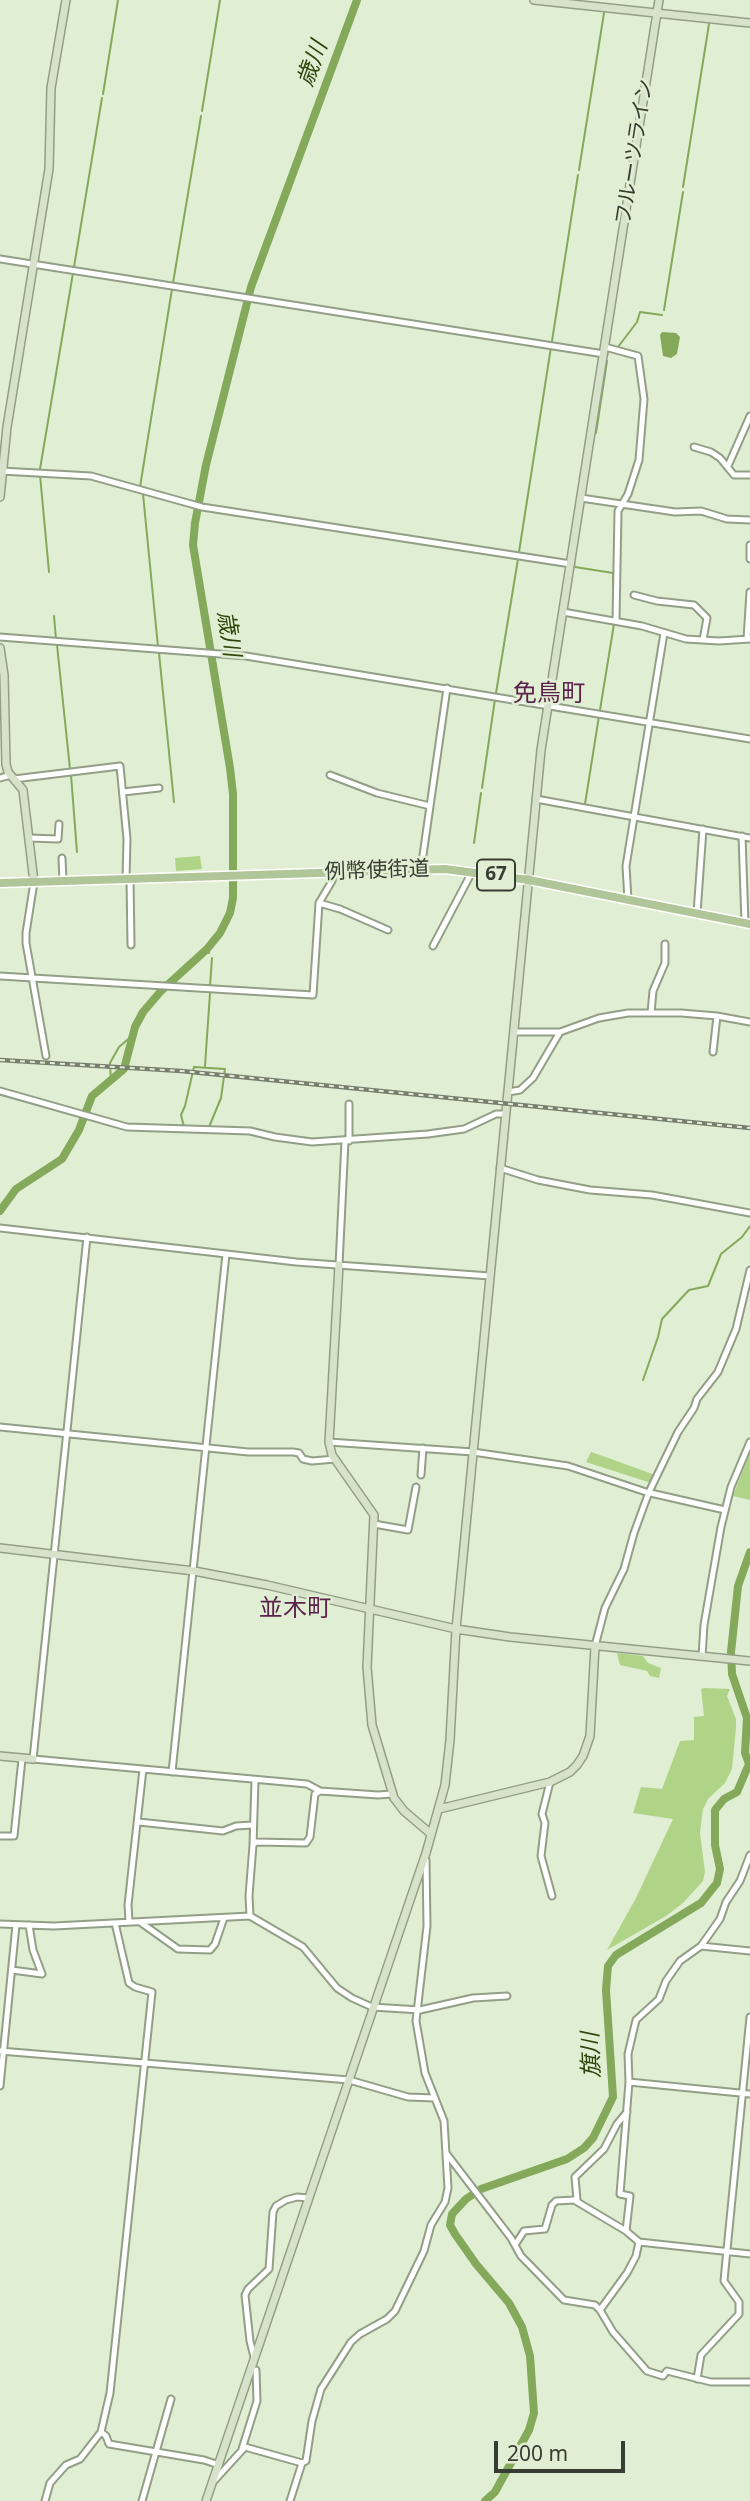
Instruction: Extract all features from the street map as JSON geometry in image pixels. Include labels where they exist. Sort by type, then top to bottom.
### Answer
[{"type":"main road","name":"例幣使街道","points":[[0,883],[421,869],[472,872],[529,880],[747,923]]},
{"type":"street","points":[[0,497],[7,426],[49,169],[51,88],[66,0]]},
{"type":"street","points":[[534,0],[750,23]]},
{"type":"street","name":"フルーツライン","points":[[206,2501],[426,1853],[445,1785],[456,1629],[536,799],[548,705],[659,0]]},
{"type":"street","points":[[0,259],[638,356],[644,407],[639,460],[618,514],[616,621]]},
{"type":"street","points":[[728,466],[750,416]]},
{"type":"street","points":[[694,447],[710,452],[728,466],[734,475],[750,475]]},
{"type":"street","points":[[2,471],[91,477],[202,507],[570,564]]},
{"type":"street","points":[[581,498],[682,513],[701,510],[727,519],[750,520]]},
{"type":"street","points":[[750,545],[750,559]]},
{"type":"street","points":[[563,612],[650,628],[681,639],[749,639],[750,592]]},
{"type":"street","points":[[634,595],[694,606],[707,618],[703,640]]},
{"type":"street","points":[[628,900],[626,866],[664,633]]},
{"type":"street","points":[[0,637],[246,656],[750,739]]},
{"type":"street","points":[[0,648],[4,675],[6,764],[23,790],[34,881],[26,933],[46,1056]]},
{"type":"street","points":[[421,869],[447,688]]},
{"type":"street","points":[[0,778],[120,766],[127,839],[131,946]]},
{"type":"street","points":[[330,775],[377,793],[430,806]]},
{"type":"street","points":[[123,792],[159,789]]},
{"type":"street","points":[[536,799],[750,838]]},
{"type":"street","points":[[29,838],[58,839],[59,824]]},
{"type":"street","points":[[696,913],[703,829]]},
{"type":"street","points":[[742,836],[747,923]]},
{"type":"street","points":[[62,858],[63,881]]},
{"type":"street","points":[[0,976],[313,995],[318,903],[332,881],[334,872]]},
{"type":"street","points":[[433,946],[472,872]]},
{"type":"street","points":[[318,903],[340,909],[388,930]]},
{"type":"street","points":[[651,1013],[653,991],[664,963],[665,944]]},
{"type":"street","points":[[514,1032],[560,1032],[607,1016],[651,1013],[717,1016],[750,1022]]},
{"type":"street","points":[[713,1052],[717,1016]]},
{"type":"street","points":[[508,1092],[520,1090],[533,1077],[560,1032]]},
{"type":"street","points":[[0,1091],[129,1128],[250,1130],[297,1141],[395,1138],[464,1129],[496,1114],[506,1114]]},
{"type":"street","points":[[349,1104],[331,1455],[372,1510],[374,1524],[367,1667],[372,1725],[392,1794],[404,1811],[431,1833]]},
{"type":"street","points":[[500,1168],[576,1188],[652,1195],[750,1213]]},
{"type":"street","points":[[0,1228],[296,1262],[490,1276]]},
{"type":"street","points":[[33,1759],[87,1237]]},
{"type":"street","points":[[172,1772],[226,1254]]},
{"type":"street","points":[[439,1809],[550,1782],[570,1772],[583,1756],[588,1747],[595,1646],[603,1614],[624,1569],[649,1492],[678,1432],[697,1399],[718,1372],[736,1329],[750,1270]]},
{"type":"street","points":[[0,1427],[248,1452],[293,1452],[312,1461],[335,1459]]},
{"type":"street","points":[[330,1442],[473,1452],[570,1466],[649,1492],[725,1510]]},
{"type":"street","points":[[703,1656],[704,1625],[725,1510],[731,1487],[750,1442]]},
{"type":"street","points":[[421,1475],[423,1448]]},
{"type":"street","points":[[374,1524],[408,1530],[416,1488]]},
{"type":"street","points":[[0,1548],[194,1571],[267,1585],[456,1629],[750,1661]]},
{"type":"street","points":[[0,1756],[307,1784],[320,1791],[392,1794]]},
{"type":"street","points":[[0,1836],[14,1836],[22,1759]]},
{"type":"street","points":[[129,1922],[128,1905],[143,1769]]},
{"type":"street","points":[[250,1916],[255,1780]]},
{"type":"street","points":[[550,1782],[542,1814],[545,1823],[541,1856],[552,1896]]},
{"type":"street","points":[[253,1845],[256,1842],[306,1843],[310,1838],[315,1794],[320,1791]]},
{"type":"street","points":[[139,1822],[223,1831],[236,1826],[252,1825]]},
{"type":"street","points":[[290,2501],[302,2463],[306,2461],[308,2454],[312,2421],[321,2389],[351,2342],[395,2311],[424,2251],[431,2225],[445,2202],[448,2188],[444,2121],[425,2073],[416,2010],[422,1981],[427,1926],[426,1853]]},
{"type":"street","points":[[626,2231],[630,2196],[620,2194],[629,2082],[628,2054],[636,2020],[659,1999],[666,1981],[680,1961],[701,1946],[720,1919],[727,1899],[740,1881],[750,1855]]},
{"type":"street","points":[[0,1924],[29,1926],[250,1916],[303,1947],[337,1988],[372,2007],[416,2010],[473,1998],[507,1996]]},
{"type":"street","points":[[140,1922],[178,1949],[210,1950],[215,1944],[224,1918]]},
{"type":"street","points":[[45,2501],[50,2483],[66,2465],[80,2459],[101,2432],[110,2393],[152,1992],[130,1983],[115,1923]]},
{"type":"street","points":[[0,2086],[16,1925]]},
{"type":"street","points":[[12,1970],[42,1974],[33,1950],[29,1926]]},
{"type":"street","points":[[701,1946],[750,1951]]},
{"type":"street","points":[[697,2379],[701,2355],[739,2314],[739,2302],[724,2281],[750,2018]]},
{"type":"street","points":[[2,2051],[349,2080],[408,2097],[435,2098]]},
{"type":"street","points":[[629,2082],[750,2094]]},
{"type":"street","points":[[577,2200],[575,2177],[604,2149],[617,2124],[627,2112]]},
{"type":"street","points":[[446,2153],[492,2212],[521,2256],[564,2300],[595,2305],[613,2332],[647,2371],[663,2376],[667,2371],[711,2382],[750,2382]]},
{"type":"street","points":[[254,2357],[250,2345],[245,2295],[269,2269],[272,2212],[286,2200],[308,2198]]},
{"type":"street","points":[[515,2245],[524,2231],[545,2229],[556,2201],[577,2200],[639,2242],[750,2254]]},
{"type":"street","points":[[600,2310],[636,2256],[639,2242]]},
{"type":"street","points":[[213,2482],[242,2449],[257,2401],[256,2370]]},
{"type":"street","points":[[142,2501],[171,2399]]},
{"type":"street","points":[[101,2432],[109,2444],[219,2465]]},
{"type":"street","points":[[242,2449],[253,2448],[302,2463]]},
{"type":"shaded area","points":[[662,332],[676,333],[680,337],[677,354],[671,358],[663,356],[660,335]]},
{"type":"shaded area","points":[[200,856],[202,869],[176,871],[175,858]]},
{"type":"shaded area","points":[[591,1452],[655,1475],[651,1483],[586,1462]]},
{"type":"shaded area","points":[[750,1453],[750,1500],[733,1496]]},
{"type":"shaded area","points":[[617,1653],[643,1656],[648,1663],[661,1668],[659,1678],[650,1676],[647,1671],[620,1665]]},
{"type":"shaded area","points":[[701,1689],[730,1689],[727,1696],[736,1719],[736,1728],[732,1769],[725,1783],[708,1799],[703,1809],[700,1833],[705,1872],[703,1881],[683,1903],[666,1916],[607,1950],[636,1898],[673,1819],[633,1813],[641,1787],[662,1789],[680,1741],[694,1740],[694,1717],[704,1716]]},
{"type":"waterway","points":[[103,94],[118,0]]},
{"type":"waterway","points":[[202,111],[220,0]]},
{"type":"waterway","name":"歳川","points":[[0,1211],[16,1189],[62,1159],[79,1130],[92,1096],[124,1069],[135,1027],[143,1012],[161,991],[207,949],[220,933],[230,913],[233,898],[233,794],[193,545],[195,523],[206,465],[251,287],[357,0]]},
{"type":"waterway","points":[[579,170],[604,13]]},
{"type":"waterway","points":[[683,187],[709,24]]},
{"type":"waterway","points":[[74,267],[102,98]]},
{"type":"waterway","points":[[173,283],[201,116]]},
{"type":"waterway","points":[[552,341],[578,175]]},
{"type":"waterway","points":[[664,310],[683,192]]},
{"type":"waterway","points":[[40,469],[73,273]]},
{"type":"waterway","points":[[140,487],[172,289]]},
{"type":"waterway","points":[[618,347],[637,322],[640,312],[662,315]]},
{"type":"waterway","points":[[519,552],[551,347]]},
{"type":"waterway","points":[[596,433],[607,361]]},
{"type":"waterway","points":[[40,475],[49,572]]},
{"type":"waterway","points":[[143,494],[158,647]]},
{"type":"waterway","points":[[418,543],[466,551]]},
{"type":"waterway","points":[[469,551],[564,566]]},
{"type":"waterway","points":[[496,693],[518,559]]},
{"type":"waterway","points":[[575,567],[613,573],[614,610]]},
{"type":"waterway","points":[[54,616],[56,639]]},
{"type":"waterway","points":[[600,710],[614,624]]},
{"type":"waterway","points":[[57,645],[70,769]]},
{"type":"waterway","points":[[159,653],[174,802]]},
{"type":"waterway","points":[[482,788],[495,699]]},
{"type":"waterway","points":[[585,804],[599,716]]},
{"type":"waterway","points":[[71,775],[77,852]]},
{"type":"waterway","points":[[474,843],[481,793]]},
{"type":"waterway","name":"歳川","points":[[207,949],[209,953]]},
{"type":"waterway","points":[[210,986],[212,958]]},
{"type":"waterway","points":[[205,1066],[210,993]]},
{"type":"waterway","points":[[111,1082],[110,1063],[119,1047],[133,1035]]},
{"type":"waterway","points":[[184,1127],[181,1115],[194,1067],[225,1069],[221,1098],[209,1127]]},
{"type":"waterway","points":[[643,1380],[662,1319],[689,1290],[708,1286],[721,1254],[742,1237],[750,1226]]},
{"type":"waterway","name":"旗川","points":[[485,2501],[495,2492],[529,2430],[534,2413],[530,2356],[522,2327],[509,2303],[455,2234],[450,2225],[452,2214],[466,2199],[481,2189],[567,2159],[584,2148],[593,2138],[613,2097],[606,1990],[608,1966],[616,1955],[701,1903],[717,1883],[720,1869],[715,1845],[715,1810],[724,1799],[737,1792],[749,1764],[745,1753],[747,1718],[732,1674],[731,1652],[738,1586],[750,1552]]},
{"type":"railway","points":[[0,1060],[181,1071],[750,1128]]},
{"type":"district","name":"免鳥町","points":[[549,694]]},
{"type":"district","name":"並木町","points":[[295,1609]]}]
